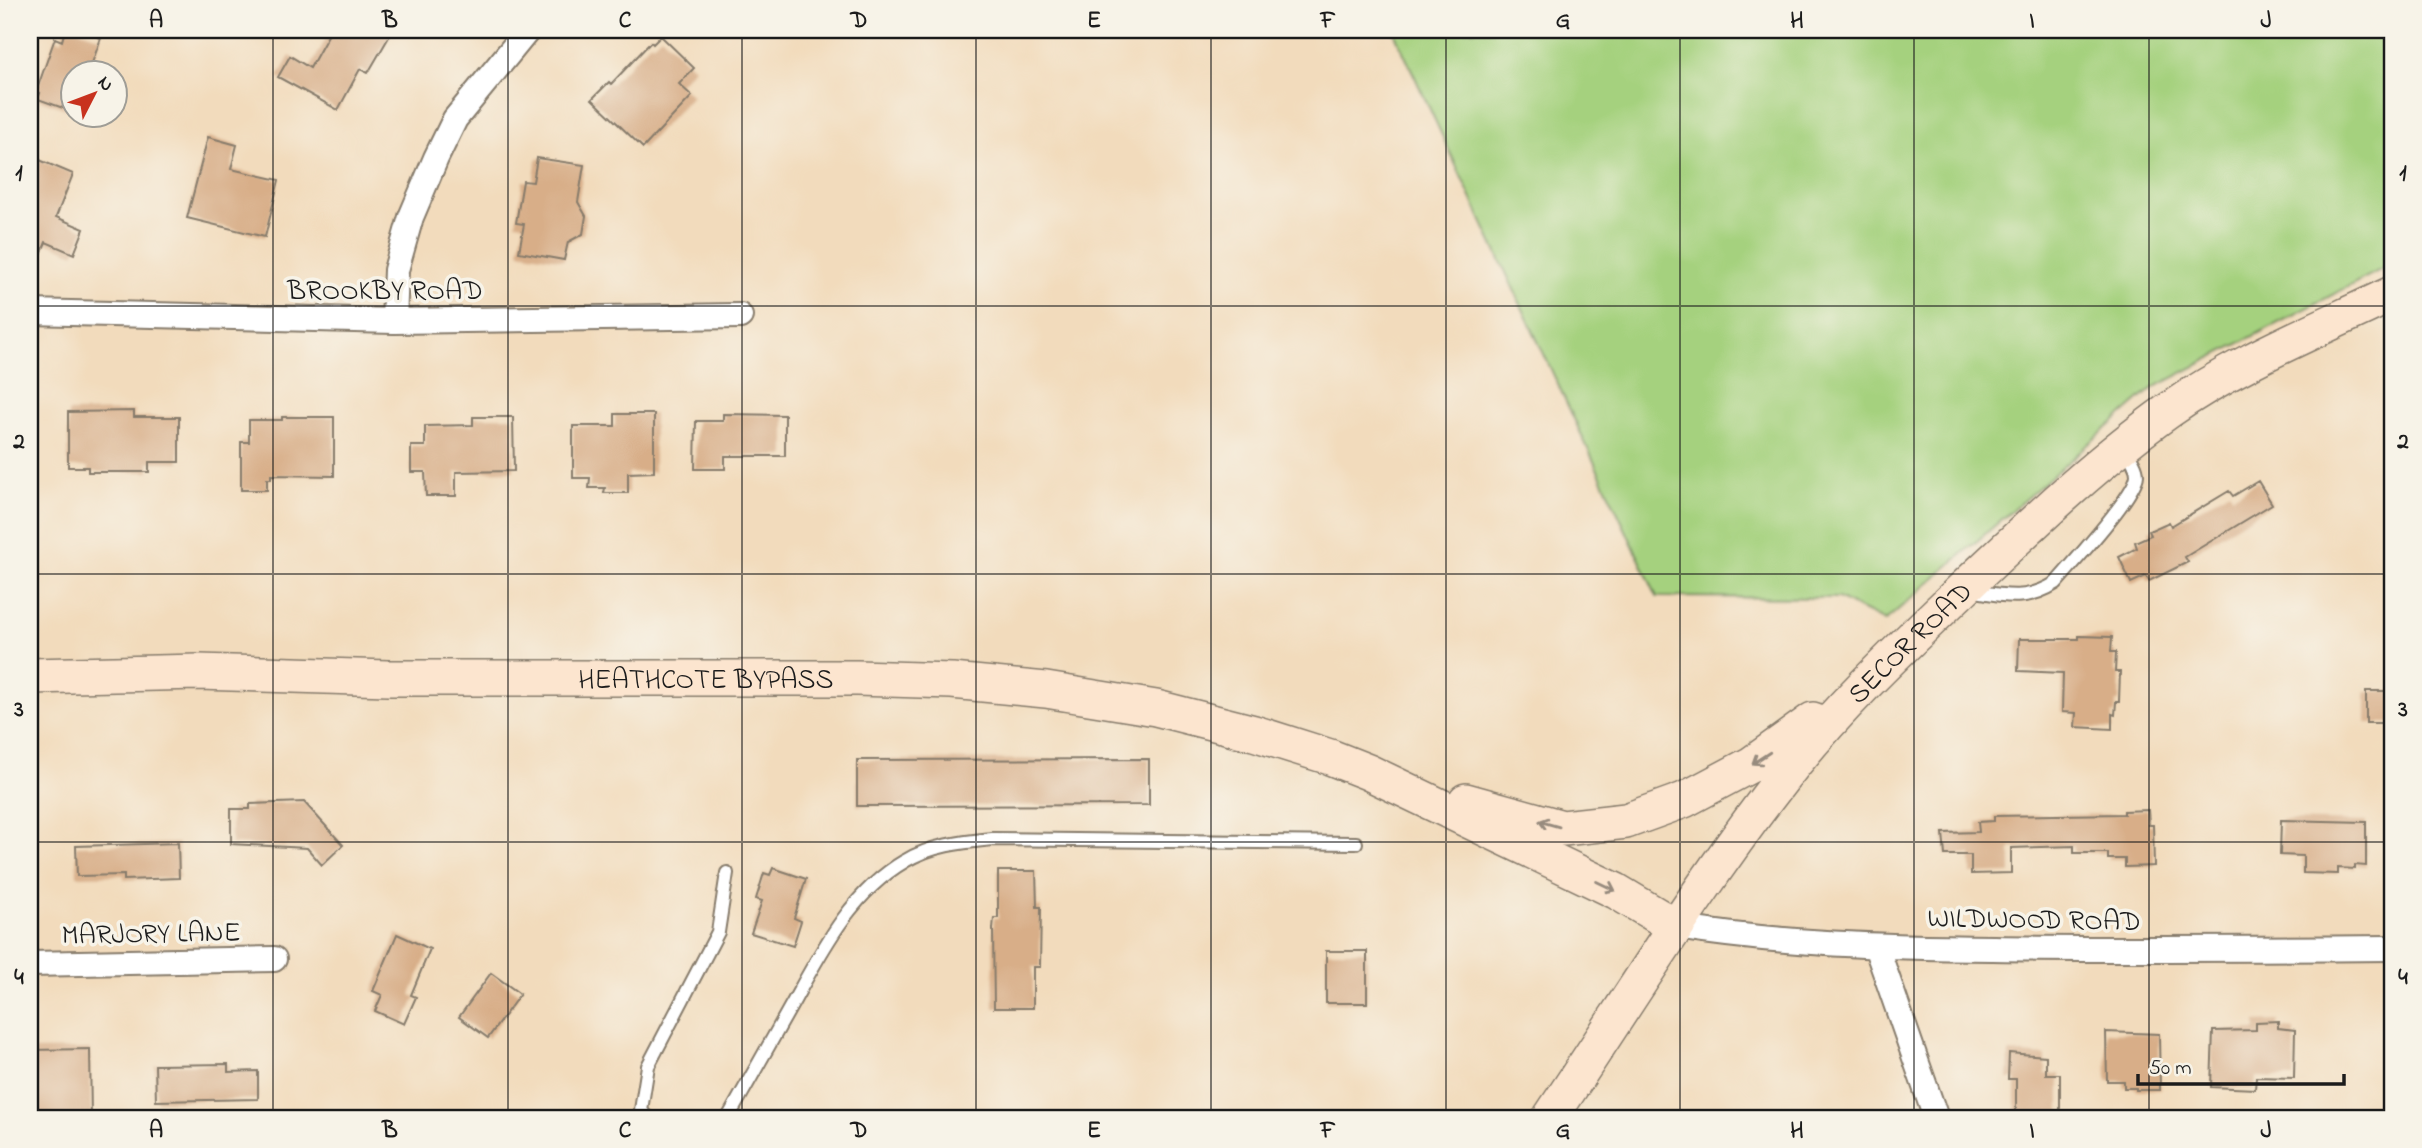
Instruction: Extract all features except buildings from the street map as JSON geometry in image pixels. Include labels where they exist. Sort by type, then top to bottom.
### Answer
[{"type":"main road","name":"SECOR ROAD","points":[[1550,1118],[1675,927],[1783,778],[1874,673],[2016,538],[2122,446],[2169,410],[2244,364],[2392,294]]},
{"type":"main road","name":"HEATHCOTE BYPASS","points":[[30,676],[198,672],[388,678],[858,678],[951,681],[1046,690],[1156,708],[1254,733],[1367,772]]},
{"type":"main road","points":[[1367,772],[1563,828],[1626,821],[1684,800],[1752,764],[1784,743],[1874,673]]},
{"type":"main road","points":[[1367,772],[1616,891],[1675,927]]},
{"type":"street","points":[[394,321],[396,270],[411,217],[436,158],[455,119],[528,30]]},
{"type":"street","name":"BROOKBY ROAD","points":[[30,312],[394,321],[740,316]]},
{"type":"street","name":"WILDWOOD ROAD","points":[[1675,927],[1721,934],[1876,946],[2068,949],[2392,948]]},
{"type":"street","points":[[1876,946],[1936,1118]]},
{"type":"street","name":"MARJORY LANE","points":[[30,964],[274,959]]},
{"type":"lane","points":[[1963,589],[2013,597],[2042,592],[2056,583],[2127,498],[2137,479],[2136,468],[2122,446]]},
{"type":"lane","points":[[728,1118],[828,939],[850,909],[880,878],[906,860],[946,844],[992,839],[1356,844]]},
{"type":"lane","points":[[647,1118],[641,1110],[648,1066],[718,932],[727,873]]},
{"type":"green space","points":[[1393,30],[2392,30],[2392,264],[2153,388],[1885,621],[1838,598],[1657,597]]}]
